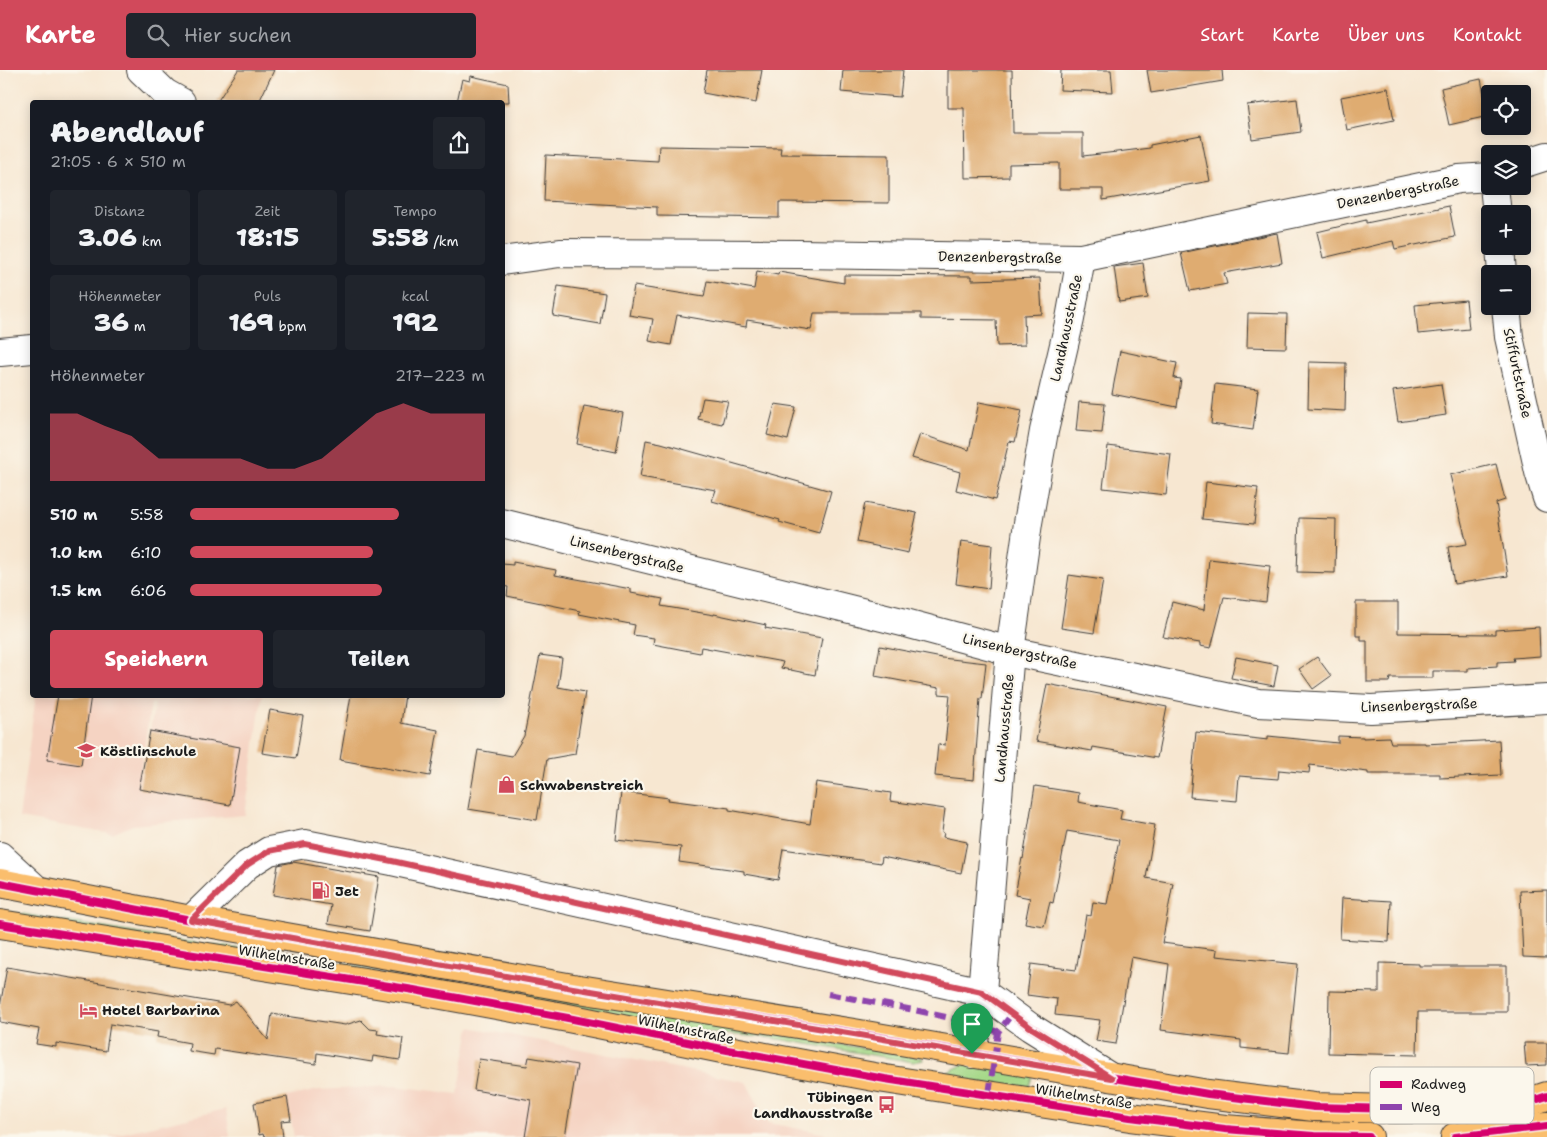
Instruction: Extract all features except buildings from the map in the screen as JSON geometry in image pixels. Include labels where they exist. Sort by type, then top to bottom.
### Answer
[{"type":"main road","name":"Wilhelmstraße","points":[[0,883],[191,920],[573,988],[1208,1094],[1314,1107],[1370,1108]]},
{"type":"main road","name":"Wilhelmstraße","points":[[0,924],[442,995],[885,1079],[1130,1117],[1225,1129],[1314,1136],[1369,1137]]},
{"type":"main road","points":[[885,1079],[922,1073],[972,1054]]},
{"type":"main road","points":[[1035,1101],[1041,1065]]},
{"type":"main road","name":"Wilhelmstraße","points":[[1534,1099],[1547,1096]]},
{"type":"main road","points":[[1455,1137],[1547,1126]]},
{"type":"street","points":[[141,70],[165,93],[177,100]]},
{"type":"street","points":[[1531,161],[1547,156]]},
{"type":"street","name":"Denzenbergstraße","points":[[505,261],[560,252],[1081,258],[1459,179],[1481,178]]},
{"type":"street","points":[[505,242],[560,252]]},
{"type":"street","name":"Landhausstraße","points":[[972,1054],[982,992],[1010,650],[1028,523],[1044,431],[1070,319],[1081,258]]},
{"type":"street","name":"Stiffurtstraße","points":[[1507,315],[1509,337],[1543,470],[1547,498]]},
{"type":"street","points":[[0,352],[30,350]]},
{"type":"street","name":"Linsenbergstraße","points":[[505,524],[1010,650],[1265,703],[1371,709],[1547,699]]},
{"type":"street","name":"Wilhelmstraße","points":[[191,920],[247,865],[269,851],[305,844],[392,861],[982,992],[1030,1027],[1112,1078]]},
{"type":"street","points":[[0,856],[38,890]]},
{"type":"shaded area","points":[[36,698],[262,698],[245,815],[133,825],[112,834],[19,818]],"holes":[[[151,703],[155,704],[138,787]]]},
{"type":"shaded area","points":[[470,1027],[746,1082],[768,1123],[843,1137],[294,1137],[287,1097],[318,1090],[395,1086],[458,1094]]},
{"type":"shaded area","points":[[226,1109],[230,1137],[105,1137],[140,1129]]},
{"type":"green space","points":[[0,910],[177,940],[374,967],[922,1058],[924,1060],[913,1062],[772,1038],[688,1031],[612,1013],[490,991],[0,915]]},
{"type":"green space","points":[[964,1064],[1033,1074],[1028,1090],[940,1076]]},
{"type":"marked path","points":[[828,994],[935,1015],[998,1032]]},
{"type":"marked path","points":[[989,1094],[998,1032],[1012,1014]]},
{"type":"cycle path","points":[[0,883],[191,920],[573,988],[854,1033],[1208,1094],[1314,1107],[1370,1108]]},
{"type":"cycle path","points":[[0,924],[414,990],[885,1079],[1130,1117],[1225,1129],[1314,1136],[1369,1137]]},
{"type":"cycle path","points":[[982,992],[1030,1027],[1105,1074]]},
{"type":"cycle path","points":[[1534,1099],[1547,1096]]},
{"type":"cycle path","points":[[1455,1137],[1547,1126]]},
{"type":"place","name":"Köstlinschule","points":[[86,751]]},
{"type":"place","name":"Schwabenstreich","points":[[506,785]]},
{"type":"place","name":"Jet","points":[[321,891]]},
{"type":"place","name":"Hotel Barbarina","points":[[88,1010]]},
{"type":"place","name":"Tübingen Landhausstraße","points":[[887,1105]]},
{"type":"route","points":[[305,844],[392,861],[982,992],[1030,1027],[1112,1078],[972,1054],[573,988],[191,920],[247,865],[269,851],[305,844]]}]
